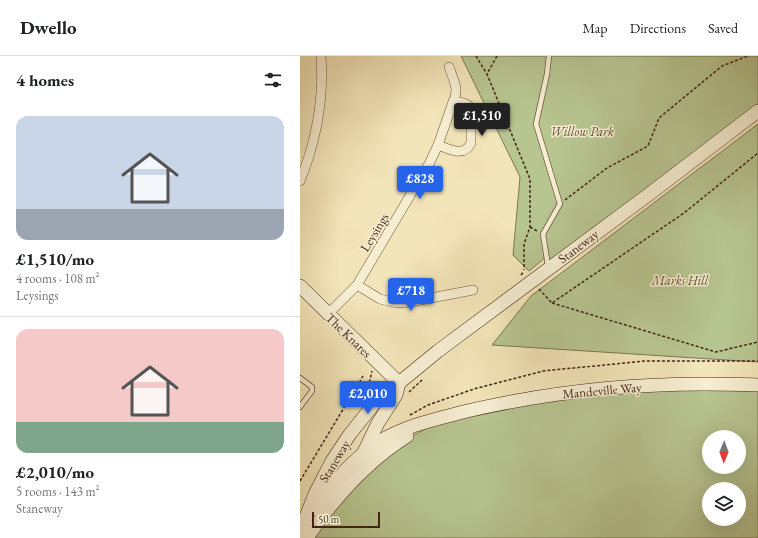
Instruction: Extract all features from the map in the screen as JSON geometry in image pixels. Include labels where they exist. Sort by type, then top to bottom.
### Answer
[{"type":"main road","name":"Staneway","points":[[344,488],[378,423],[396,395],[438,351],[758,111]]},
{"type":"main road","name":"The Knares","points":[[300,286],[403,389]]},
{"type":"main road","name":"Mandeville Way","points":[[300,532],[329,488],[349,466],[379,442],[405,429],[432,420],[487,406],[618,386],[683,384],[758,385]]},
{"type":"main road","name":"Staneway","points":[[300,532],[315,494],[332,460],[350,434],[386,389],[403,389]]},
{"type":"main road","name":"Mandeville Way","points":[[307,538],[317,522],[344,488],[363,470],[393,445],[420,429],[449,416]]},
{"type":"street","points":[[300,181],[308,161],[317,118],[322,76],[321,56]]},
{"type":"street","name":"Leysings","points":[[328,314],[357,285],[430,162],[438,145],[456,96],[456,85],[449,67]]},
{"type":"street","points":[[438,145],[457,152],[469,148],[471,143],[471,108],[468,104],[453,102]]},
{"type":"street","points":[[357,285],[380,299],[397,303],[410,302],[472,290]]},
{"type":"lane","points":[[548,269],[543,234],[560,204],[536,124],[547,74],[549,56]]},
{"type":"lane","points":[[300,378],[312,387],[312,391],[300,407]]},
{"type":"path","points":[[476,56],[487,74],[530,179],[530,227],[524,244],[524,271]]},
{"type":"path","points":[[487,74],[496,56]]},
{"type":"path","points":[[560,204],[607,168],[648,146],[659,118],[722,66],[748,56]]},
{"type":"path","points":[[552,303],[684,213],[758,153]]},
{"type":"path","points":[[533,281],[552,303],[716,352],[758,342]]},
{"type":"path","points":[[406,417],[428,405],[543,371],[645,361],[758,361]]},
{"type":"path","points":[[300,481],[363,376]]},
{"type":"path","points":[[403,389],[423,378]]},
{"type":"green space","name":"Willow Park","points":[[461,56],[758,56],[758,111],[548,269],[546,257],[529,271],[513,255],[520,177]]},
{"type":"green space","name":"Marks Hill","points":[[758,124],[758,362],[492,345],[531,296]]},
{"type":"green space","points":[[758,385],[758,538],[307,538],[385,451],[449,416],[553,395]]}]
